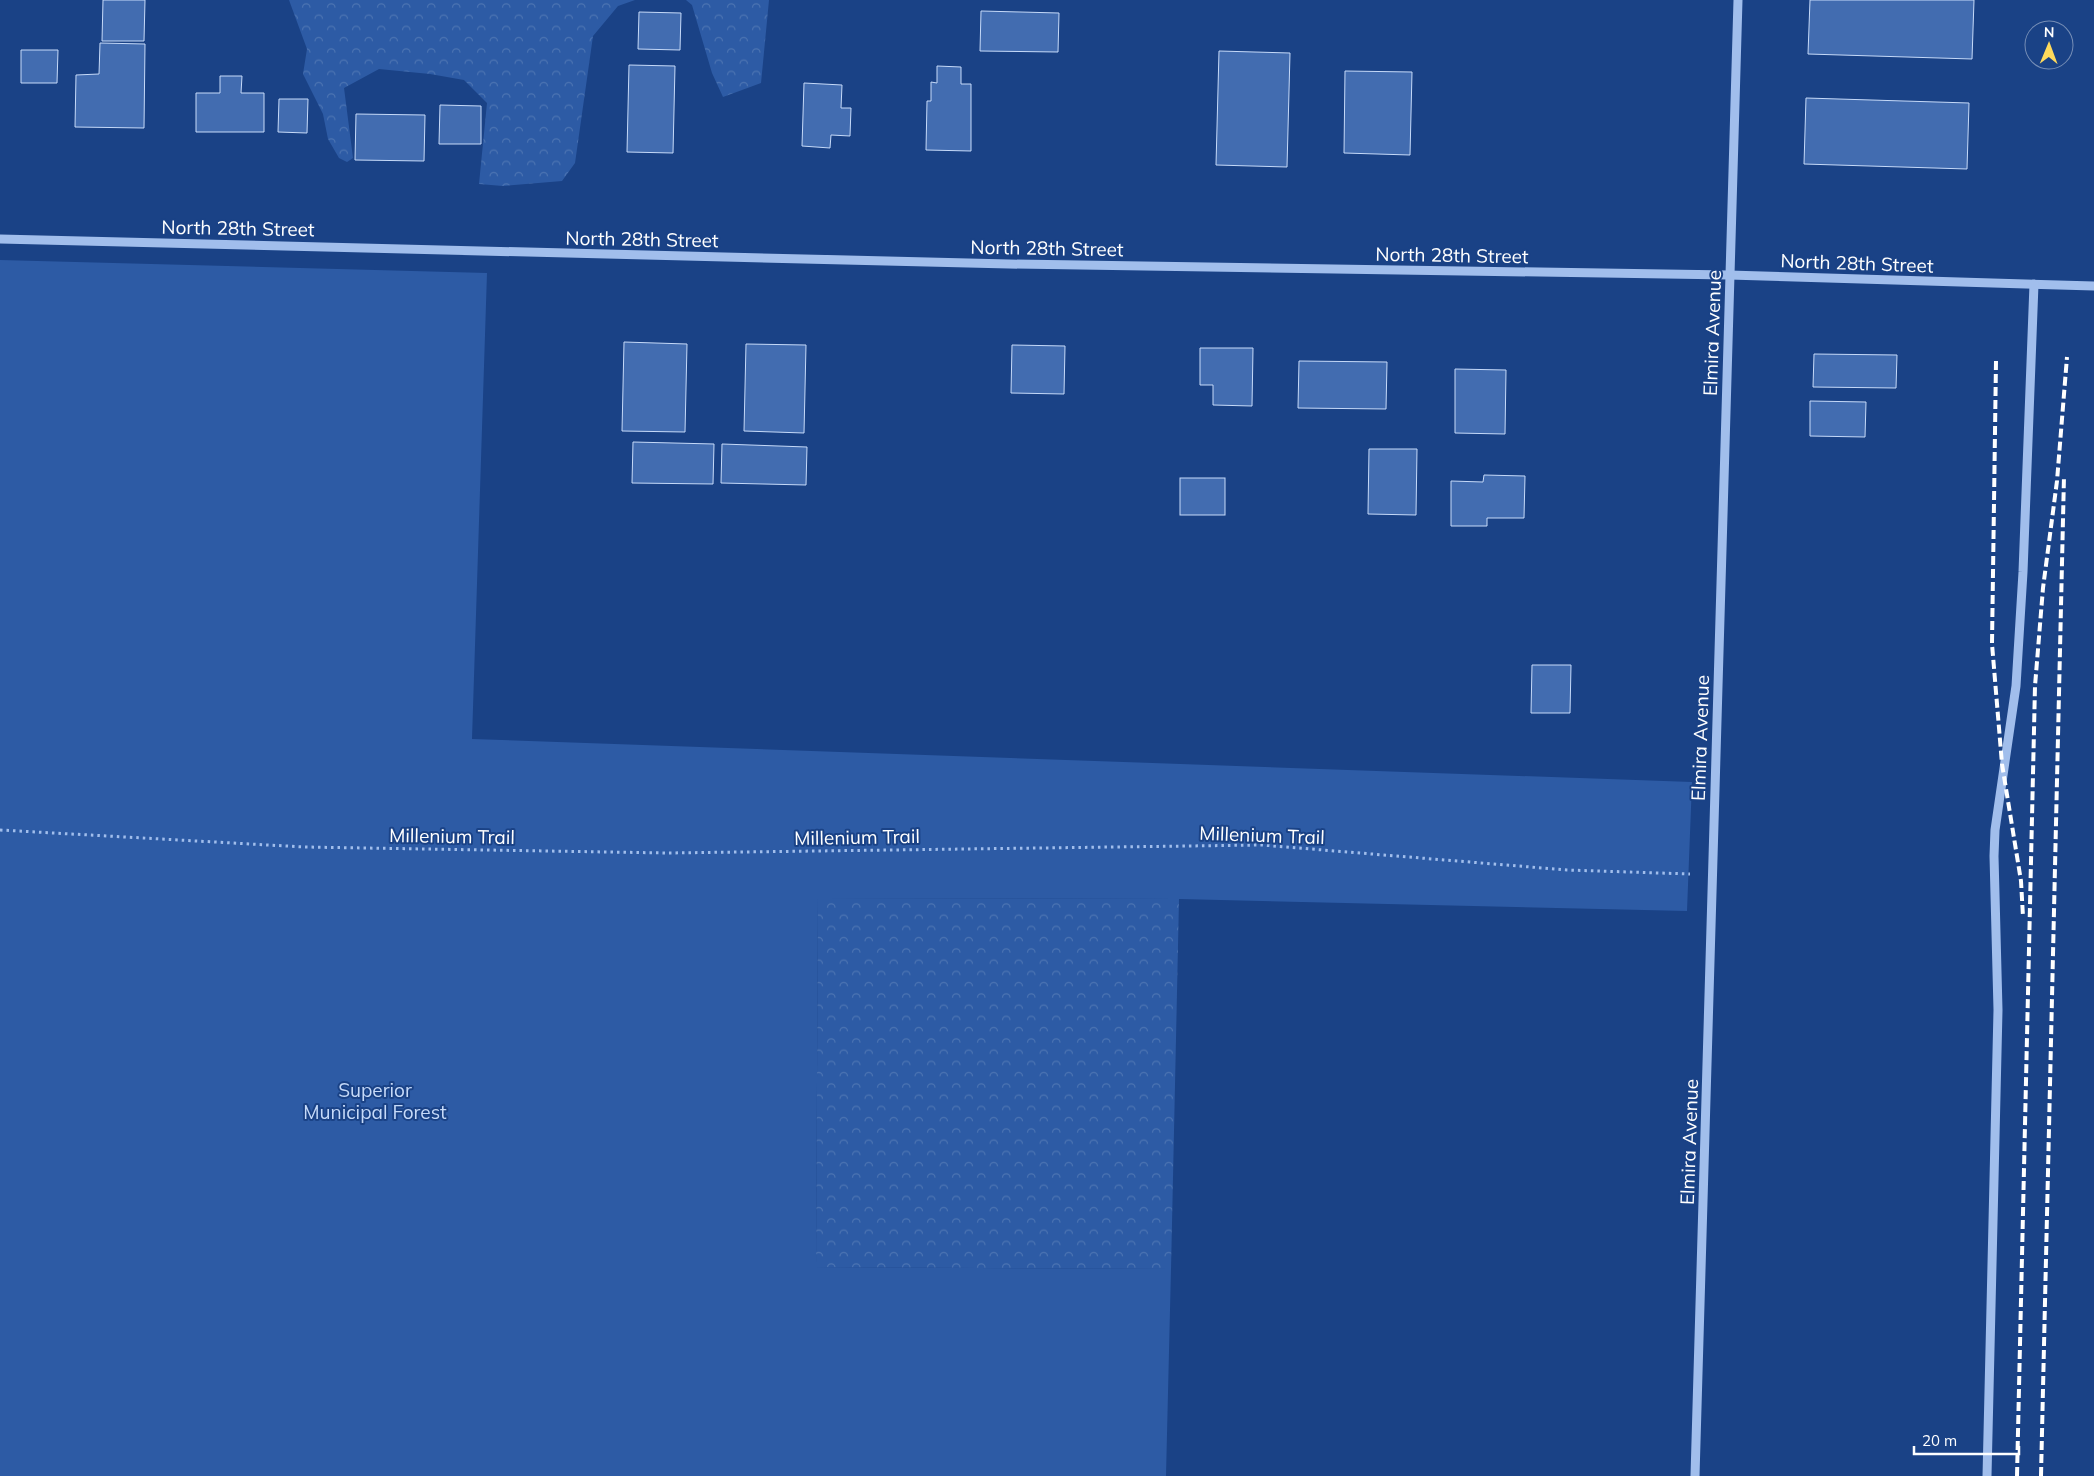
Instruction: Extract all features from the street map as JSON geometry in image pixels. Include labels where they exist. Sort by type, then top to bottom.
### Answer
[{"type":"street","name":"Elmira Avenue","points":[[1695,1476],[1738,0]]},
{"type":"street","name":"North 28th Street","points":[[0,239],[1009,264],[1729,275],[2094,286]]},
{"type":"street","points":[[1987,1476],[1998,1010],[1995,830],[2011,725],[2018,660],[2034,284]]},
{"type":"path","name":"Millenium Trail","points":[[0,830],[304,847],[668,853],[1262,845],[1567,870],[1713,875]]},
{"type":"green space","points":[[289,0],[635,0],[618,6],[593,36],[575,163],[562,181],[503,186],[479,184],[487,103],[464,80],[430,74],[379,69],[344,88],[353,158],[347,162],[339,158],[328,139],[323,114],[303,74],[307,49]]},
{"type":"green space","points":[[686,0],[769,0],[761,83],[723,97],[712,73],[692,5]]},
{"type":"green space","name":"Superior Municipal Forest","points":[[0,260],[487,273],[472,739],[1692,782],[1687,911],[1179,899],[818,898],[816,1267],[1171,1269],[1166,1476],[0,1476]]},
{"type":"green space","points":[[818,898],[1179,899],[1171,1269],[816,1267]]},
{"type":"building","points":[[103,0],[145,0],[144,41],[102,41]]},
{"type":"building","points":[[1810,0],[1974,0],[1972,59],[1808,54]]},
{"type":"building","points":[[981,11],[1059,13],[1058,52],[980,51]]},
{"type":"building","points":[[639,12],[681,13],[680,50],[638,49]]},
{"type":"building","points":[[100,43],[145,44],[144,128],[75,127],[76,75],[99,74]]},
{"type":"building","points":[[21,50],[58,50],[57,83],[21,83]]},
{"type":"building","points":[[1219,51],[1290,53],[1287,167],[1216,165]]},
{"type":"building","points":[[629,65],[675,66],[673,153],[627,152]]},
{"type":"building","points":[[937,66],[961,67],[961,84],[971,84],[971,151],[926,150],[927,101],[931,101],[931,82],[937,83]]},
{"type":"building","points":[[1345,71],[1412,72],[1410,155],[1344,153]]},
{"type":"building","points":[[220,76],[242,76],[241,93],[264,93],[264,132],[196,132],[196,93],[220,93]]},
{"type":"building","points":[[804,83],[842,85],[841,108],[851,108],[850,136],[831,135],[830,148],[802,146]]},
{"type":"building","points":[[1806,98],[1969,103],[1967,169],[1804,164]]},
{"type":"building","points":[[279,99],[308,99],[307,133],[278,132]]},
{"type":"building","points":[[440,105],[481,106],[481,144],[439,144]]},
{"type":"building","points":[[356,114],[425,115],[424,161],[355,160]]},
{"type":"building","points":[[624,342],[687,344],[685,432],[622,431]]},
{"type":"building","points":[[746,344],[806,345],[804,433],[744,431]]},
{"type":"building","points":[[1012,345],[1065,346],[1064,394],[1011,393]]},
{"type":"building","points":[[1200,348],[1253,348],[1252,406],[1213,405],[1213,385],[1200,385]]},
{"type":"building","points":[[1814,354],[1897,355],[1896,388],[1813,387]]},
{"type":"building","points":[[1299,361],[1387,362],[1386,409],[1298,408]]},
{"type":"building","points":[[1455,369],[1506,370],[1505,434],[1455,433]]},
{"type":"building","points":[[1810,401],[1866,402],[1865,437],[1810,436]]},
{"type":"building","points":[[633,442],[714,444],[713,484],[632,483]]},
{"type":"building","points":[[722,444],[807,447],[806,485],[721,483]]},
{"type":"building","points":[[1369,449],[1417,449],[1416,515],[1368,514]]},
{"type":"building","points":[[1484,475],[1525,476],[1524,518],[1487,518],[1487,526],[1451,526],[1451,481],[1483,482]]},
{"type":"building","points":[[1180,478],[1225,478],[1225,515],[1180,515]]},
{"type":"building","points":[[1532,665],[1571,665],[1570,713],[1531,713]]},
{"type":"railway","points":[[2017,1476],[2035,686],[2043,588],[2057,481],[2067,357]]},
{"type":"railway","points":[[1996,361],[1992,644],[2002,764],[2021,881],[2023,917]]},
{"type":"railway","points":[[2041,1476],[2064,476]]}]
